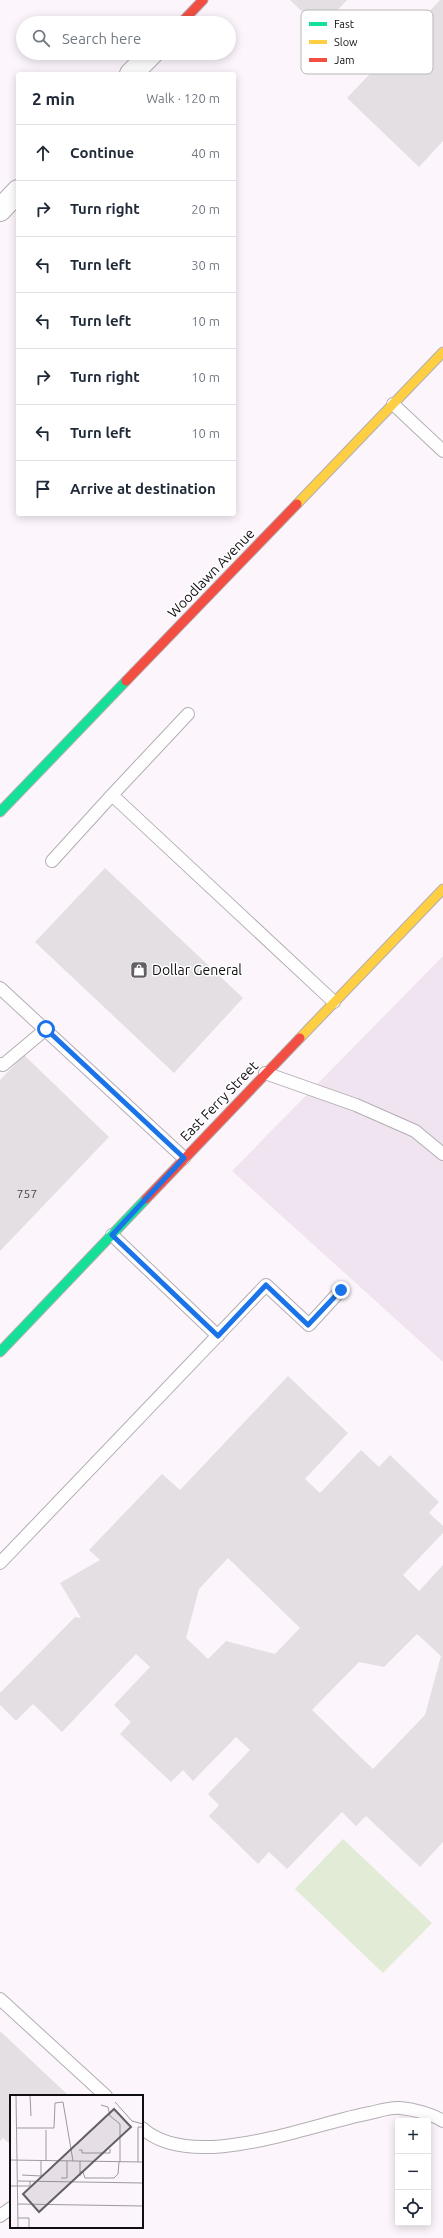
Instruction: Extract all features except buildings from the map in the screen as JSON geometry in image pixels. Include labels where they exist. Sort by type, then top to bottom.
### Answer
[{"type":"street","points":[[188,16],[203,0]]},
{"type":"street","points":[[133,72],[145,60]]},
{"type":"street","points":[[0,210],[16,193]]},
{"type":"street","name":"Woodlawn Avenue","points":[[0,812],[443,352]]},
{"type":"street","name":"East Ferry Street","points":[[0,1352],[443,889]]},
{"type":"lane","points":[[393,404],[443,451]]},
{"type":"lane","points":[[52,861],[188,714]]},
{"type":"lane","points":[[112,796],[334,1002]]},
{"type":"lane","points":[[0,988],[184,1158]]},
{"type":"lane","points":[[0,1064],[3,1065],[46,1029]]},
{"type":"lane","points":[[266,1073],[356,1105],[414,1131],[443,1154]]},
{"type":"lane","points":[[112,1235],[218,1336]]},
{"type":"lane","points":[[0,1563],[266,1285],[308,1325],[341,1290]]},
{"type":"lane","points":[[0,1999],[105,2095]]},
{"type":"lane","points":[[143,2129],[171,2144],[200,2149],[229,2147],[358,2115],[400,2108],[436,2117],[443,2121]]},
{"type":"lane","points":[[0,2216],[10,2209]]},
{"type":"shaded area","points":[[443,956],[443,1362],[232,1171]]},
{"type":"green space","points":[[343,1839],[432,1923],[383,1973],[295,1889]]},
{"type":"traffic: fast","points":[[0,812],[126,681]]},
{"type":"traffic: fast","points":[[0,1352],[146,1199]]},
{"type":"traffic: slow","points":[[297,504],[443,352]]},
{"type":"traffic: slow","points":[[300,1038],[443,889]]},
{"type":"traffic: jam","points":[[188,16],[203,0]]},
{"type":"traffic: jam","points":[[126,681],[297,504]]},
{"type":"traffic: jam","points":[[146,1199],[300,1038]]},
{"type":"place","name":"Dollar General","points":[[139,970]]},
{"type":"route","points":[[46,1029],[184,1158],[112,1235],[218,1336],[266,1285],[308,1325],[341,1290]]}]
